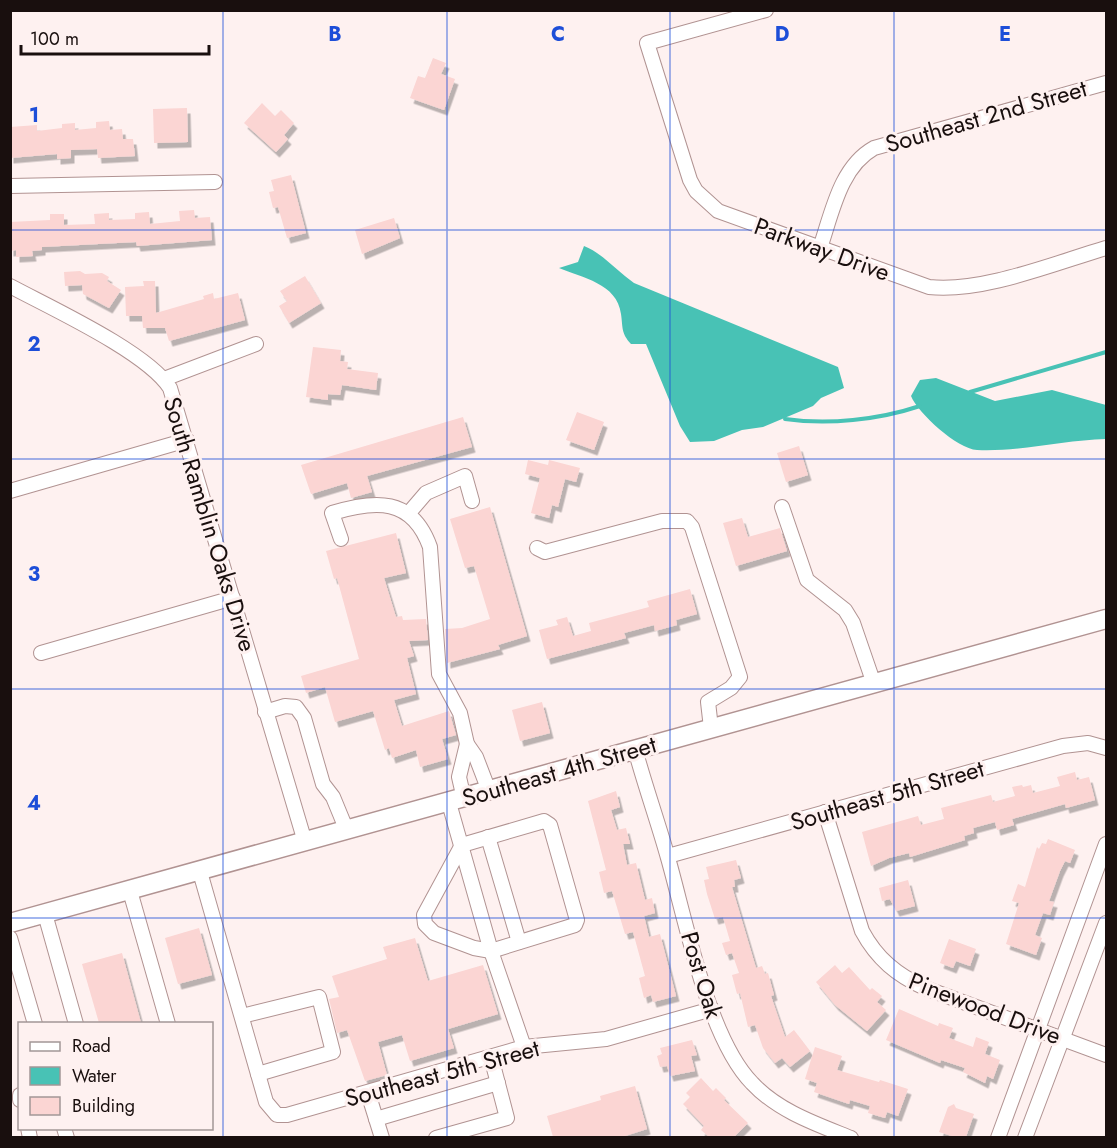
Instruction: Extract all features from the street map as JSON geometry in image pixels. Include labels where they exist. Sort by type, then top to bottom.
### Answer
[{"type":"main road","name":"Southeast 4th Street","points":[[10,923],[457,801],[635,749],[1107,619]]},
{"type":"street","name":"Parkway Drive","points":[[766,10],[647,43],[685,165],[696,191],[718,211],[929,287],[975,285],[1107,248]]},
{"type":"street","name":"Southeast 2nd Street","points":[[820,248],[838,193],[847,175],[863,154],[874,148],[1107,83]]},
{"type":"street","points":[[10,186],[215,182]]},
{"type":"street","name":"South Ramblin Oaks Drive","points":[[10,286],[129,352],[164,379],[176,400],[265,712],[305,842]]},
{"type":"street","points":[[164,379],[256,344]]},
{"type":"street","points":[[10,491],[187,440]]},
{"type":"street","points":[[408,514],[426,493],[465,476],[472,501]]},
{"type":"street","points":[[341,538],[332,513],[375,503],[393,507],[408,514],[418,523],[430,547],[436,660],[442,683],[460,713],[467,744],[476,757],[489,791]]},
{"type":"street","points":[[782,507],[807,580],[845,610],[853,623],[874,684]]},
{"type":"street","points":[[537,548],[545,552],[662,521],[687,521],[692,527],[740,677],[731,688],[708,702],[711,728]]},
{"type":"street","points":[[41,653],[232,598]]},
{"type":"street","points":[[265,712],[285,706],[296,707],[304,718],[323,784],[333,797],[347,831]]},
{"type":"street","name":"Southeast 5th Street","points":[[668,856],[1063,746],[1088,743],[1107,748]]},
{"type":"street","points":[[467,744],[459,777],[457,801],[462,844],[491,951],[524,1047]]},
{"type":"street","name":"Post Oak","points":[[635,749],[712,1009],[728,1050],[752,1084],[767,1098],[798,1116],[851,1137]]},
{"type":"street","name":"Pinewood Drive","points":[[825,813],[862,931],[878,956],[905,979],[1107,1054]]},
{"type":"street","points":[[544,821],[550,825],[577,923],[491,951],[474,948],[434,933],[425,924],[424,915],[462,844],[544,821]]},
{"type":"street","points":[[488,837],[519,942]]},
{"type":"street","points":[[998,1137],[1038,1029],[1101,876],[1107,844]]},
{"type":"street","points":[[200,872],[258,1074],[333,1052],[319,997],[242,1016]]},
{"type":"street","points":[[130,891],[168,1022]]},
{"type":"street","points":[[45,914],[76,1022]]},
{"type":"street","points":[[1025,1137],[1107,923]]},
{"type":"street","points":[[10,938],[35,1022]]},
{"type":"street","name":"Southeast 5th Street","points":[[258,1074],[268,1108],[277,1115],[287,1115],[524,1047],[606,1039],[712,1009]]},
{"type":"street","points":[[436,1137],[507,1118],[491,1057]]},
{"type":"street","points":[[376,1119],[498,1083]]},
{"type":"street","points":[[368,1093],[382,1137]]},
{"type":"water","points":[[584,246],[634,283],[838,367],[844,388],[821,398],[813,406],[763,427],[742,430],[714,441],[690,442],[680,426],[646,344],[631,344],[626,337],[618,304],[613,295],[597,283],[559,268],[578,262]]},
{"type":"water","points":[[936,378],[995,401],[1052,390],[1106,405],[1106,439],[1009,449],[969,448],[959,444],[939,429],[921,411],[911,396],[920,380]]},
{"type":"building","points":[[433,58],[446,63],[441,74],[455,79],[444,110],[410,98],[418,76],[425,78]]},
{"type":"building","points":[[262,103],[275,116],[281,110],[294,123],[284,135],[288,139],[276,152],[244,123]]},
{"type":"building","points":[[187,108],[188,142],[154,143],[153,109]]},
{"type":"building","points":[[109,121],[110,130],[122,129],[123,139],[133,139],[135,156],[98,158],[97,149],[71,150],[71,158],[57,159],[57,154],[10,158],[10,127],[37,125],[37,131],[62,128],[62,124],[75,123],[75,130],[96,128],[96,122]]},
{"type":"building","points":[[291,175],[306,233],[287,238],[278,207],[273,208],[269,192],[274,191],[271,180]]},
{"type":"building","points":[[194,210],[195,218],[210,217],[212,240],[137,246],[136,242],[42,247],[42,250],[32,251],[33,256],[16,257],[16,250],[10,251],[10,222],[50,220],[50,214],[64,214],[64,225],[95,224],[94,214],[109,213],[109,220],[135,219],[135,213],[149,212],[150,224],[180,221],[179,211]]},
{"type":"building","points":[[394,218],[400,238],[362,254],[355,230]]},
{"type":"building","points":[[80,271],[85,274],[102,273],[109,277],[107,281],[121,290],[109,308],[83,294],[82,285],[65,286],[64,272]]},
{"type":"building","points":[[305,276],[321,303],[289,323],[279,306],[287,301],[280,291]]},
{"type":"building","points":[[143,281],[155,281],[156,313],[204,299],[203,296],[213,293],[214,299],[238,293],[245,320],[169,341],[165,328],[143,328],[142,316],[126,316],[125,287],[144,286]]},
{"type":"building","points":[[313,347],[341,350],[340,361],[348,362],[347,369],[378,373],[376,390],[342,385],[340,395],[328,394],[328,400],[306,397]]},
{"type":"building","points":[[577,412],[604,422],[594,450],[566,440]]},
{"type":"building","points":[[463,417],[472,447],[367,476],[372,492],[351,498],[347,483],[311,494],[301,465]]},
{"type":"building","points":[[799,446],[808,475],[786,482],[777,453]]},
{"type":"building","points":[[528,460],[548,465],[549,460],[580,468],[576,482],[565,479],[558,507],[552,505],[549,518],[531,513],[540,478],[525,474]]},
{"type":"building","points":[[490,507],[527,636],[498,645],[500,649],[447,663],[445,629],[462,628],[490,619],[474,566],[465,568],[450,519]]},
{"type":"building","points":[[742,518],[748,537],[780,528],[787,551],[736,566],[723,523]]},
{"type":"building","points":[[396,533],[406,573],[384,578],[396,617],[402,616],[403,620],[426,619],[428,640],[409,641],[414,656],[407,658],[416,694],[394,700],[402,726],[449,711],[456,735],[442,739],[448,759],[420,767],[416,750],[392,758],[389,748],[385,750],[373,711],[335,722],[325,687],[306,693],[301,676],[359,659],[337,578],[334,579],[326,551]]},
{"type":"building","points":[[690,589],[697,614],[676,620],[677,625],[655,631],[654,625],[624,633],[626,638],[547,659],[539,630],[558,625],[556,620],[567,617],[573,636],[591,631],[589,623],[649,607],[647,601]]},
{"type":"building","points":[[542,702],[550,733],[520,741],[512,710]]},
{"type":"building","points":[[1075,772],[1077,780],[1089,777],[1095,800],[1066,808],[1065,804],[1012,819],[1014,825],[997,830],[995,822],[973,828],[974,833],[964,836],[965,840],[910,857],[909,853],[889,858],[871,866],[862,832],[918,816],[921,825],[944,819],[941,808],[991,795],[993,802],[1015,796],[1012,787],[1022,785],[1023,787],[1031,785],[1033,793],[1060,786],[1057,777]]},
{"type":"building","points":[[616,791],[620,807],[611,810],[617,830],[626,828],[630,844],[623,844],[627,865],[636,863],[645,900],[652,898],[655,913],[644,916],[649,937],[660,934],[676,996],[653,1002],[651,995],[644,998],[639,978],[645,976],[633,932],[625,934],[612,891],[604,893],[599,872],[606,870],[588,801]]},
{"type":"building","points":[[1048,839],[1075,850],[1070,863],[1065,861],[1060,871],[1049,901],[1054,902],[1050,915],[1043,913],[1035,935],[1042,938],[1036,955],[1006,944],[1019,903],[1012,901],[1018,884],[1025,887],[1037,847],[1039,849],[1042,843],[1046,844]]},
{"type":"building","points":[[736,860],[741,878],[734,880],[735,887],[732,887],[756,968],[762,966],[765,974],[768,973],[774,995],[771,996],[785,1037],[794,1030],[810,1051],[790,1067],[782,1058],[775,1063],[763,1048],[755,1025],[748,1027],[740,993],[737,994],[732,975],[739,973],[732,953],[726,955],[722,943],[730,941],[723,917],[715,919],[707,894],[704,880],[709,879],[706,867]]},
{"type":"building","points":[[908,880],[915,906],[896,911],[890,899],[882,901],[879,888]]},
{"type":"building","points":[[199,928],[212,975],[178,984],[165,938]]},
{"type":"building","points":[[415,938],[428,981],[483,965],[498,1014],[448,1029],[454,1048],[410,1061],[402,1035],[378,1042],[387,1075],[365,1081],[347,1030],[337,1033],[329,999],[339,997],[332,976],[387,959],[383,947]]},
{"type":"building","points":[[949,939],[976,949],[970,966],[956,961],[953,968],[940,963]]},
{"type":"building","points":[[122,953],[141,1022],[99,1022],[82,964]]},
{"type":"building","points":[[835,965],[842,973],[849,967],[870,990],[872,988],[882,996],[877,1002],[886,1010],[867,1031],[835,1005],[816,982]]},
{"type":"building","points":[[899,1009],[938,1026],[939,1023],[953,1028],[949,1038],[973,1047],[976,1037],[989,1042],[985,1054],[1000,1060],[993,1079],[987,1076],[985,1083],[963,1072],[965,1068],[941,1060],[940,1063],[886,1040]]},
{"type":"building","points":[[692,1040],[697,1055],[691,1056],[695,1071],[670,1076],[667,1066],[660,1067],[657,1056],[662,1054],[660,1048]]},
{"type":"building","points":[[815,1047],[842,1056],[837,1070],[908,1089],[898,1116],[887,1112],[885,1118],[868,1113],[870,1106],[850,1100],[849,1104],[814,1092],[817,1083],[805,1079]]},
{"type":"building","points":[[701,1078],[713,1091],[716,1088],[726,1098],[724,1100],[748,1123],[734,1137],[709,1137],[701,1130],[704,1126],[683,1104],[690,1097],[686,1093]]},
{"type":"building","points":[[635,1086],[647,1129],[622,1137],[553,1137],[547,1116],[601,1100],[600,1096]]},
{"type":"building","points":[[954,1104],[956,1108],[974,1114],[966,1137],[955,1137],[939,1132],[948,1107]]},
{"type":"waterway","points":[[970,392],[1106,352]]},
{"type":"waterway","points":[[785,419],[853,420],[887,415],[920,406]]}]
